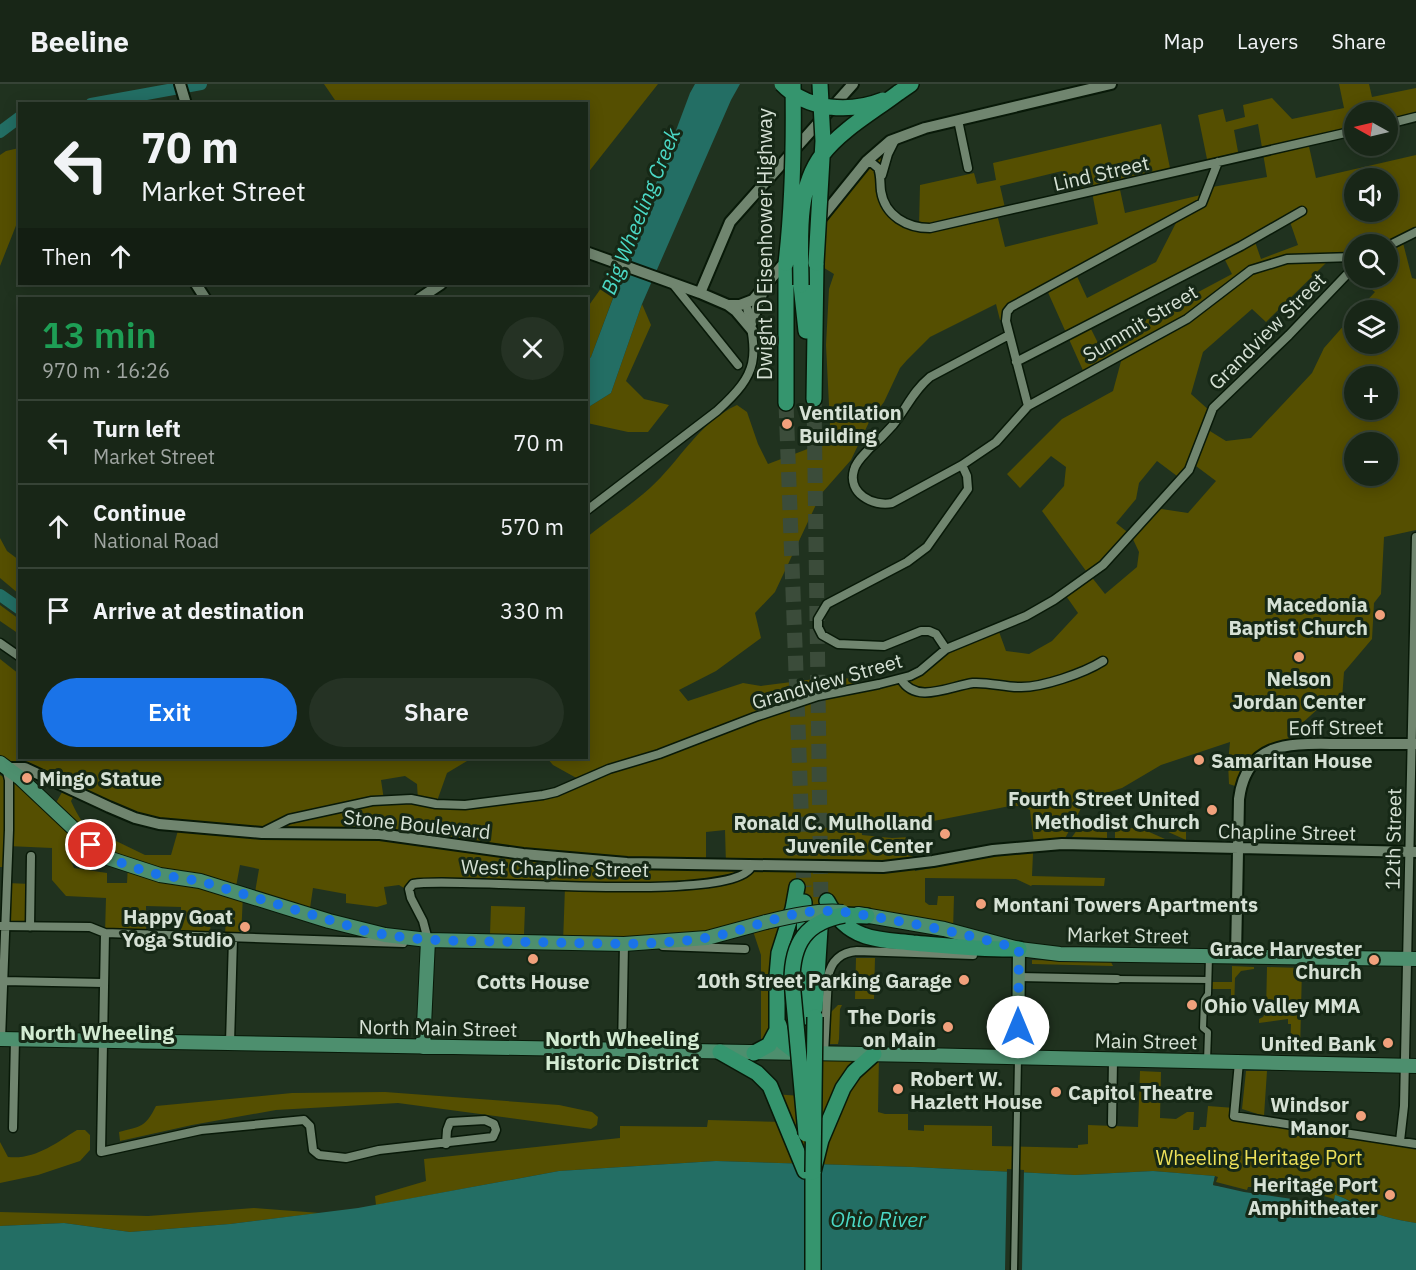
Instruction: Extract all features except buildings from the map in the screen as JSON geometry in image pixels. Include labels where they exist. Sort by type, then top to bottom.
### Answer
[{"type":"highway","points":[[783,84],[803,99],[830,108],[856,108],[874,103],[904,89]]},
{"type":"highway","name":"Dwight D Eisenhower Highway","points":[[783,84],[786,403]]},
{"type":"highway","points":[[786,263],[792,213],[793,84]]},
{"type":"highway","points":[[819,84],[822,141],[816,263],[814,399],[801,285],[803,201],[813,167],[836,140],[904,89]]},
{"type":"highway","points":[[797,1053],[783,1042],[778,1022],[777,976],[779,953],[800,887],[811,1017],[809,1172],[804,1270]]},
{"type":"highway","points":[[806,1134],[811,1017],[824,903],[845,925],[863,935],[878,939],[972,949],[1019,949]]},
{"type":"highway","points":[[813,1270],[809,1172],[792,965],[796,949],[808,931],[823,920],[843,914],[867,916]]},
{"type":"highway","points":[[754,1053],[773,1041],[778,1022]]},
{"type":"highway","points":[[720,1052],[757,1073],[770,1086],[809,1172]]},
{"type":"highway","points":[[809,1172],[843,1088],[854,1072],[874,1054]]},
{"type":"main road","points":[[2,766],[40,796],[91,845],[108,858],[160,875],[200,881],[385,935],[428,940],[628,944],[707,938],[793,915],[825,911],[843,914]]},
{"type":"main road","name":"Market Street","points":[[867,916],[944,929],[1019,949],[1060,954],[1411,959]]},
{"type":"main road","points":[[423,1047],[428,940]]},
{"type":"main road","points":[[1018,1058],[1019,949]]},
{"type":"main road","name":"North Main Street","points":[[5,1039],[874,1054]]},
{"type":"main road","name":"Main Street","points":[[874,1054],[1410,1066]]},
{"type":"street","points":[[180,84],[185,102]]},
{"type":"street","points":[[700,293],[730,222],[853,84]]},
{"type":"street","points":[[728,305],[746,303],[753,300],[763,290],[865,163],[881,147],[897,138],[958,120],[1111,84]]},
{"type":"street","points":[[1398,122],[1416,117]]},
{"type":"street","points":[[958,120],[968,168]]},
{"type":"street","name":"Lind Street","points":[[865,163],[872,163],[878,168],[885,204],[894,216],[912,226],[930,228],[1344,133]]},
{"type":"street","points":[[881,181],[885,163],[897,138]]},
{"type":"street","points":[[1028,406],[1009,335],[1007,312],[1011,307],[1202,203],[1218,162]]},
{"type":"street","points":[[1016,362],[1241,246],[1302,211]]},
{"type":"street","points":[[1398,241],[1416,232]]},
{"type":"street","points":[[590,254],[728,305],[751,327]]},
{"type":"street","name":"Summit Street","points":[[1009,335],[921,384],[893,425],[858,461],[853,476],[858,492],[864,498],[884,505],[897,501],[962,465],[996,442],[1028,406],[1187,318],[1251,270],[1287,258],[1344,257]]},
{"type":"street","name":"Grandview Street","points":[[262,832],[289,819],[372,801],[411,799],[449,806],[543,795],[609,769],[659,754],[755,717],[818,696],[901,679],[920,671],[946,649],[1026,616],[1054,600],[1103,566],[1189,470],[1213,408],[1344,277]]},
{"type":"street","points":[[670,282],[738,365]]},
{"type":"street","points":[[422,297],[440,285]]},
{"type":"street","points":[[751,327],[763,290]]},
{"type":"street","points":[[588,509],[708,418],[734,395],[749,375],[753,350],[746,303]]},
{"type":"street","points":[[946,649],[936,634],[928,631],[921,631],[884,646],[838,644],[822,635],[818,627],[818,619],[828,604],[907,562],[927,547],[968,489],[967,476],[962,465]]},
{"type":"street","name":"12th Street","points":[[1400,1141],[1410,1066],[1416,537]]},
{"type":"street","points":[[0,643],[18,656]]},
{"type":"street","points":[[901,679],[908,689],[922,693],[972,683],[1020,687],[1075,675],[1103,662]]},
{"type":"street","name":"Eoff Street","points":[[1238,849],[1240,788],[1254,762],[1269,751],[1284,745],[1413,744]]},
{"type":"street","points":[[2,766],[9,780],[9,830],[2,926],[2,960],[5,1039],[13,1128]]},
{"type":"street","name":"Stone Boulevard","points":[[2,766],[25,768],[109,807],[159,824],[262,832],[380,834],[523,854],[627,863],[834,866]]},
{"type":"street","name":"Chapline Street","points":[[834,866],[905,865],[993,850],[1062,843],[1413,852]]},
{"type":"street","points":[[1236,956],[1238,849]]},
{"type":"street","points":[[30,927],[31,856]]},
{"type":"street","name":"West Chapline Street","points":[[428,940],[420,915],[410,895],[409,889],[413,884],[473,883],[584,887],[695,885],[739,877],[747,873],[752,865]]},
{"type":"street","points":[[2,926],[90,927],[105,933],[233,938],[413,943],[428,940]]},
{"type":"street","points":[[105,933],[101,1152],[201,1130],[304,1120],[310,1126],[313,1150],[319,1155],[346,1158],[379,1150],[446,1144],[493,1137],[496,1130],[494,1124],[485,1120],[450,1122],[446,1144]]},
{"type":"street","points":[[230,1043],[233,938]]},
{"type":"street","points":[[622,1050],[628,944],[746,950]]},
{"type":"street","name":"Market Street","points":[[824,1054],[828,977],[832,965],[839,956],[848,952],[990,955],[1019,949]]},
{"type":"street","points":[[1207,1062],[1208,1032],[1203,1028],[1204,1000],[1208,994],[1209,956]]},
{"type":"street","points":[[1018,977],[1208,980]]},
{"type":"street","points":[[3,981],[103,983]]},
{"type":"street","points":[[1014,1270],[1018,1058]]},
{"type":"street","points":[[1112,1123],[1113,1060]]},
{"type":"street","points":[[1239,1062],[1234,1116],[1416,1144]]},
{"type":"green space","points":[[324,84],[658,84],[588,173],[588,102],[336,102]]},
{"type":"green space","points":[[1339,84],[1369,84],[1372,97],[1416,88],[1416,117],[1398,122],[1398,102],[1344,102],[1344,108]]},
{"type":"green space","points":[[1272,98],[1292,119],[1344,108],[1344,133],[1308,142],[1316,178],[1344,172],[1344,222],[1398,222],[1398,168],[1359,168],[1416,155],[1416,232],[1402,239],[1412,278],[1416,279],[1416,530],[1384,537],[1381,594],[1374,603],[1372,639],[1344,672],[1342,699],[1330,698],[1300,725],[1298,744],[1270,751],[1241,788],[1229,784],[1230,742],[1161,765],[1122,788],[1086,799],[1062,844],[1034,845],[1030,810],[1021,806],[1010,806],[908,826],[906,820],[861,827],[862,835],[909,837],[915,871],[996,856],[1033,853],[1032,876],[1105,878],[1104,886],[1031,886],[1016,879],[925,878],[925,902],[929,905],[937,905],[938,896],[954,896],[953,931],[791,915],[778,1022],[761,1050],[761,955],[751,925],[728,933],[563,943],[565,887],[416,883],[409,891],[399,885],[384,887],[387,904],[377,907],[346,903],[346,894],[313,888],[309,915],[254,898],[259,869],[240,865],[235,892],[243,894],[241,938],[225,938],[226,910],[211,910],[210,937],[181,936],[181,907],[146,906],[146,935],[105,933],[106,898],[66,896],[52,880],[52,848],[8,846],[7,867],[0,867],[0,775],[9,780],[0,763],[0,659],[18,673],[18,759],[470,759],[447,773],[436,804],[543,795],[580,780],[553,765],[548,759],[588,759],[588,536],[650,488],[700,432],[737,405],[747,412],[768,464],[818,445],[830,425],[826,345],[829,289],[834,274],[816,263],[819,224],[890,141],[882,176],[889,210],[919,227],[920,185],[974,173],[977,184],[996,180],[993,163],[1161,124],[1171,173],[1119,185],[1125,213],[1205,194],[1207,188],[1267,177],[1258,124],[1234,130],[1239,157],[1208,164],[1198,115],[1223,109],[1226,122],[1245,117],[1243,105]],"holes":[[[1062,171],[1069,197],[1092,192],[1098,224],[1005,247],[997,214],[1006,212],[1000,186]],[[1179,217],[1156,262],[1087,298],[1075,272]],[[1289,219],[1298,245],[1261,259],[1254,239]],[[1344,234],[1398,234],[1398,288],[1370,288],[1375,292],[1367,300],[1398,300],[1398,354],[1344,354],[1344,325],[1324,348],[1312,373],[1251,438],[1226,441],[1205,428],[1211,412],[1191,394],[1203,352],[1252,309],[1266,322],[1331,258],[1344,257]],[[1223,256],[1232,274],[1099,345],[1089,325]],[[1046,288],[1085,375],[1123,354],[1113,391],[1062,419],[1007,474],[1020,488],[1051,456],[1066,467],[1064,486],[1042,511],[1089,575],[1064,593],[1078,613],[1052,641],[1029,654],[1006,651],[998,629],[932,660],[901,679],[869,686],[854,679],[831,677],[761,686],[743,683],[688,701],[679,690],[716,671],[761,638],[755,613],[775,592],[821,494],[851,460],[870,420],[884,402],[900,368],[930,337],[996,304],[1000,320],[1006,321],[1011,307]],[[1157,461],[1181,479],[1192,463],[1216,481],[1188,513],[1155,508],[1131,535],[1116,523],[1136,499],[1139,483]],[[1131,535],[1139,552],[1137,567],[1105,594],[1090,575]],[[19,767],[65,787],[53,808]],[[405,776],[417,784],[418,800],[384,800],[381,780]],[[76,792],[159,824],[179,827],[171,855],[145,855],[114,840],[112,845],[104,841],[92,832],[78,816],[71,801]],[[725,830],[726,865],[706,865],[706,832]],[[78,833],[128,865],[127,883],[107,883],[107,873],[74,868],[70,859]]]},
{"type":"green space","points":[[18,148],[18,221],[0,266],[0,155]]},
{"type":"green space","points":[[614,270],[620,279],[588,360],[588,307]]},
{"type":"green space","points":[[642,304],[651,325],[626,381],[644,399],[669,405],[648,432],[628,432],[588,423],[588,407],[611,393]]},
{"type":"green space","points":[[0,538],[7,551],[18,559],[18,593],[0,578]]},
{"type":"green space","points":[[0,605],[18,618],[18,633],[0,621]]},
{"type":"green space","points":[[1085,819],[1087,830],[1101,824],[1101,827],[1107,828],[1107,838],[1072,837]]},
{"type":"green space","points":[[1161,822],[1162,828],[1186,822],[1186,840],[1153,825]]},
{"type":"green space","points":[[1138,827],[1165,839],[1115,838],[1115,831]]},
{"type":"green space","points":[[7,883],[31,884],[30,927],[5,927]]},
{"type":"green space","points":[[491,906],[525,907],[524,935],[490,934]]},
{"type":"green space","points":[[856,958],[875,958],[874,999],[855,999]]},
{"type":"green space","points":[[1032,960],[1111,962],[1113,966],[1032,964]]},
{"type":"green space","points":[[1232,966],[1254,967],[1254,969],[1241,971],[1235,978],[1234,1012],[1231,1012],[1231,989],[1212,989],[1212,994],[1209,994],[1212,982],[1232,982]]},
{"type":"green space","points":[[1267,967],[1302,968],[1300,1053],[1290,1053],[1291,1024],[1288,1024],[1288,1019],[1259,1023],[1259,1019],[1266,1012]]},
{"type":"green space","points":[[838,1005],[842,1005],[838,1044],[830,1044],[831,1012]]},
{"type":"green space","name":"Wheeling Heritage Port","points":[[815,1054],[879,1054],[878,1112],[908,1114],[908,1130],[924,1131],[924,1125],[992,1126],[992,1146],[1078,1148],[1078,1145],[1088,1144],[1088,1125],[1138,1127],[1140,1071],[1161,1072],[1160,1118],[1176,1119],[1187,1112],[1194,1112],[1193,1130],[1206,1127],[1208,1106],[1235,1108],[1234,1116],[1416,1144],[1416,1223],[1381,1215],[1338,1196],[1335,1196],[1333,1205],[1213,1185],[1215,1176],[1153,1171],[1075,1175],[716,1161],[559,1171],[376,1205],[375,1196],[426,1181],[424,1159],[620,1138],[620,1126],[707,1127],[708,1120],[785,1122],[774,1094],[814,1097]]},
{"type":"green space","points":[[1246,1071],[1267,1071],[1264,1116],[1242,1109]]},
{"type":"green space","points":[[385,1092],[559,1105],[592,1112],[598,1117],[597,1125],[591,1129],[398,1103],[276,1110],[120,1141],[119,1132],[142,1125],[156,1106],[292,1093]]},
{"type":"green space","points":[[77,1130],[85,1130],[90,1135],[90,1150],[80,1161],[38,1175],[0,1183],[0,1142],[8,1157],[27,1156],[45,1150]]},
{"type":"green space","points":[[254,1208],[320,1213],[230,1224],[130,1232],[64,1223],[0,1226],[0,1212],[148,1216]]},
{"type":"water","points":[[695,84],[740,84],[642,304],[611,393],[588,407],[588,360]]},
{"type":"water","name":"Ohio River","points":[[716,1161],[1075,1175],[1153,1171],[1215,1176],[1213,1185],[1333,1205],[1335,1195],[1381,1215],[1416,1223],[1416,1270],[0,1270],[0,1226],[64,1223],[130,1232],[230,1224],[358,1208],[559,1171]]},
{"type":"pier","points":[[1007,1169],[1024,1170],[1022,1270],[1005,1270]]},
{"type":"pier","points":[[1215,1176],[1218,1177],[1216,1182],[1247,1190],[1248,1187],[1293,1187],[1334,1199],[1333,1205],[1244,1192],[1213,1185]]},
{"type":"waterway","name":"Big Wheeling Creek","points":[[102,102],[201,84]]},
{"type":"waterway","name":"Big Wheeling Creek","points":[[0,132],[18,118]]},
{"type":"waterway","name":"Big Wheeling Creek","points":[[0,595],[18,608]]},
{"type":"tunnel","points":[[814,399],[821,906]]},
{"type":"tunnel","points":[[786,403],[804,887]]},
{"type":"place","name":"Ventilation Building","points":[[787,424]]},
{"type":"place","name":"Macedonia Baptist Church","points":[[1380,615]]},
{"type":"place","name":"Nelson Jordan Center","points":[[1299,657]]},
{"type":"place","name":"Samaritan House","points":[[1199,760]]},
{"type":"place","name":"Mingo Statue","points":[[27,778]]},
{"type":"place","name":"Fourth Street United Methodist Church","points":[[1212,810]]},
{"type":"place","name":"Ronald C. Mulholland Juvenile Center","points":[[945,834]]},
{"type":"place","name":"Montani Towers Apartments","points":[[981,904]]},
{"type":"place","name":"Happy Goat Yoga Studio","points":[[245,927]]},
{"type":"place","name":"Cotts House","points":[[533,959]]},
{"type":"place","name":"Grace Harvester Church","points":[[1374,960]]},
{"type":"place","name":"10th Street Parking Garage","points":[[964,980]]},
{"type":"place","name":"Ohio Valley MMA","points":[[1192,1005]]},
{"type":"place","name":"The Doris on Main","points":[[948,1027]]},
{"type":"place","name":"United Bank","points":[[1388,1043]]},
{"type":"place","name":"Robert W. Hazlett House","points":[[898,1089]]},
{"type":"place","name":"Capitol Theatre","points":[[1056,1092]]},
{"type":"place","name":"Windsor Manor","points":[[1361,1116]]},
{"type":"place","name":"Heritage Port Amphitheater","points":[[1390,1195]]},
{"type":"district","name":"North Wheeling","points":[[97,1032]]},
{"type":"district","name":"North Wheeling Historic District","points":[[622,1050]]},
{"type":"route","points":[[91,845],[108,858],[135,868],[160,875],[200,881],[366,931],[428,940],[624,944],[678,941],[707,938],[793,915],[825,911],[944,929],[1019,949],[1018,1027]]}]
